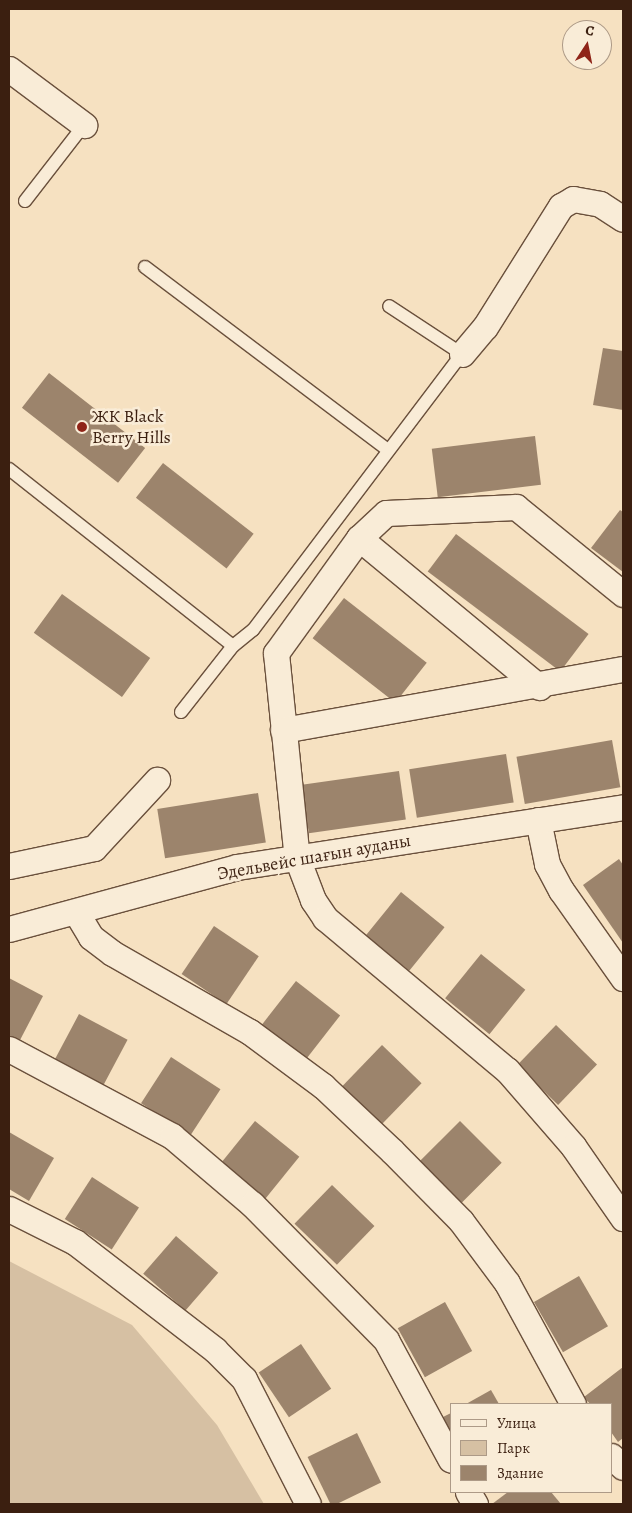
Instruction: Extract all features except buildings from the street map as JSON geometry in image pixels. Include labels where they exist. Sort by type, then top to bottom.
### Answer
[{"type":"street","points":[[9,69],[84,125]]},
{"type":"street","points":[[462,354],[485,327],[561,206],[573,199],[600,204],[623,219]]},
{"type":"street","points":[[623,594],[516,507],[386,513],[359,538],[276,653],[297,858],[325,918],[507,1070],[573,1146],[623,1218]]},
{"type":"street","points":[[359,538],[540,688]]},
{"type":"street","points":[[283,730],[540,688],[623,669]]},
{"type":"street","points":[[10,865],[94,848],[157,780]]},
{"type":"street","name":"Эдельвейс шағын ауданы","points":[[9,929],[237,867],[623,807]]},
{"type":"street","points":[[538,820],[548,864],[561,890],[623,978]]},
{"type":"street","points":[[76,912],[91,937],[112,953],[250,1032],[322,1086],[392,1151],[461,1221],[508,1283],[572,1403]]},
{"type":"street","points":[[9,1049],[172,1136],[252,1204],[386,1340],[450,1458]]},
{"type":"street","points":[[9,1209],[75,1242],[215,1350],[244,1379],[308,1504]]},
{"type":"street","points":[[612,1457],[623,1467]]},
{"type":"street","points":[[469,1493],[475,1504]]},
{"type":"lane","points":[[26,201],[84,125]]},
{"type":"lane","points":[[145,267],[388,450]]},
{"type":"lane","points":[[181,712],[234,646],[253,630],[462,354],[389,306]]},
{"type":"lane","points":[[9,469],[234,646]]},
{"type":"green space","points":[[9,1261],[132,1325],[217,1425],[264,1504],[9,1504]]},
{"type":"place","name":"ЖК Black Berry Hills","points":[[82,427]]}]
